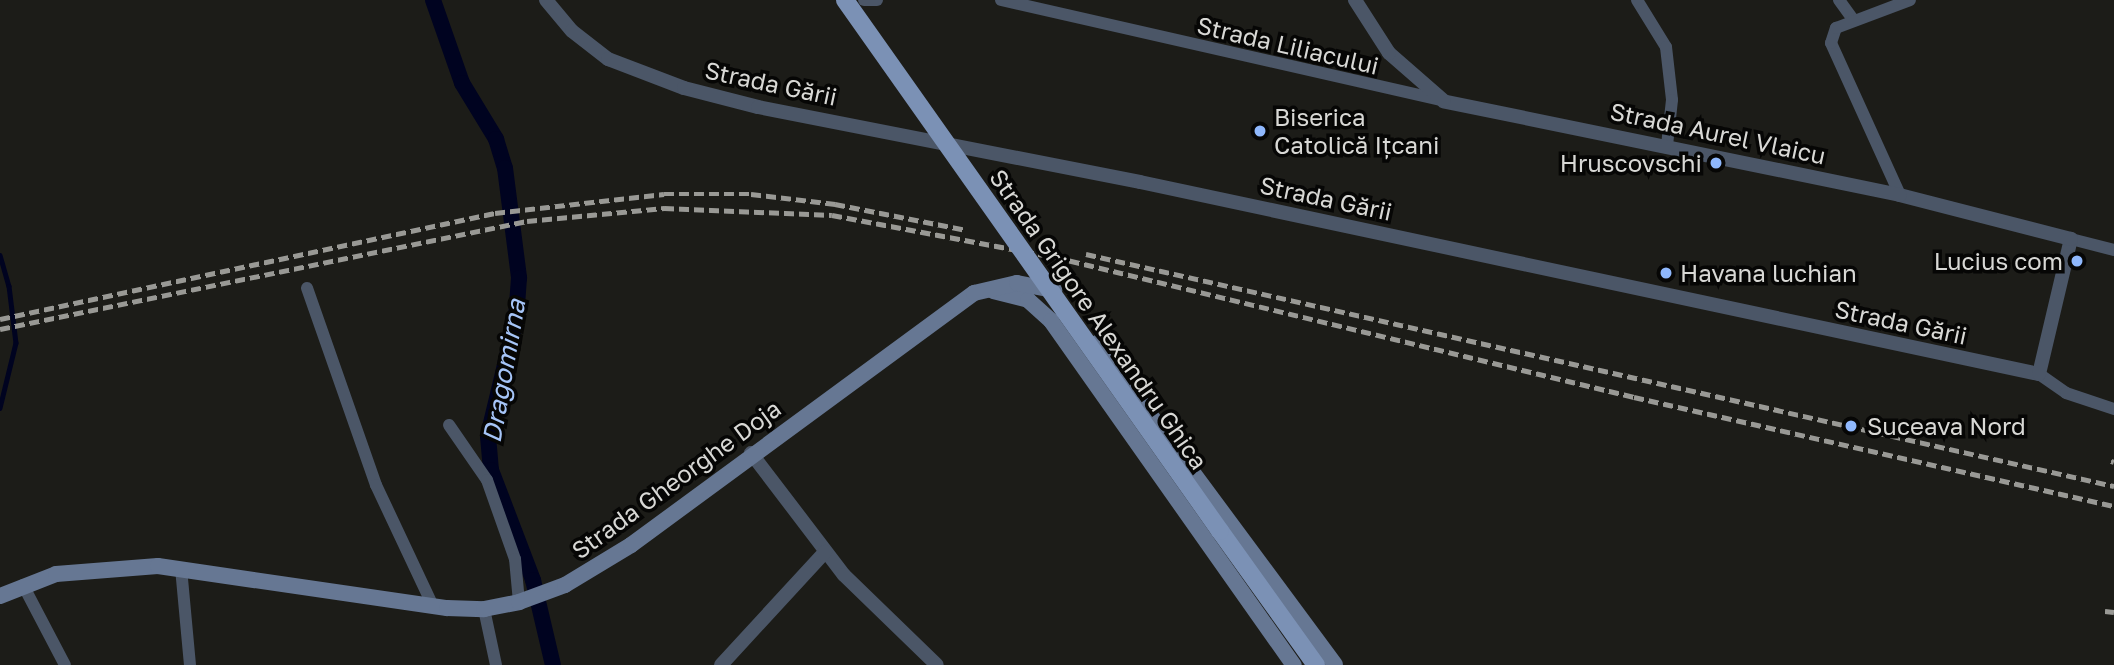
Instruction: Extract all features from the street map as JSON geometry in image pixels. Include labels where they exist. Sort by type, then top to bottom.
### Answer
[{"type":"main road","name":"Strada Grigore Alexandru Ghica","points":[[845,0],[1316,665]]},
{"type":"main road","points":[[974,293],[1017,283],[1039,284],[1058,293],[1335,665]]},
{"type":"main road","name":"Strada Gheorghe Doja","points":[[0,596],[23,584],[87,569],[181,568],[433,606],[484,609],[523,600],[550,591],[631,545],[751,453],[974,293]]},
{"type":"main road","points":[[974,293],[1015,295],[1051,321],[1294,665]]},
{"type":"street","name":"Strada Gării","points":[[546,0],[572,31],[608,59],[684,88],[758,107],[1140,182],[2039,374],[2066,393],[2114,409]]},
{"type":"street","points":[[864,0],[877,0]]},
{"type":"street","name":"Strada Liliacului","points":[[1001,0],[1444,101]]},
{"type":"street","name":"Strada Aurel Vlaicu","points":[[1355,0],[1389,53],[1444,101],[1900,195],[2114,250]]},
{"type":"street","points":[[1637,0],[1666,47],[1672,100],[1667,145]]},
{"type":"street","points":[[1839,0],[1853,19]]},
{"type":"street","points":[[1900,195],[1831,43],[1836,28],[1853,19],[1910,0]]},
{"type":"street","points":[[2039,374],[2071,239]]},
{"type":"street","points":[[307,288],[376,485],[433,606]]},
{"type":"street","points":[[449,425],[487,480],[515,559],[523,600]]},
{"type":"street","points":[[751,453],[825,552],[937,665]]},
{"type":"street","points":[[721,665],[825,552]]},
{"type":"street","points":[[181,568],[190,665]]},
{"type":"street","points":[[23,584],[65,665]]},
{"type":"street","points":[[484,609],[496,665]]},
{"type":"waterway","name":"Dragomirna","points":[[433,0],[462,83],[496,139],[505,168],[519,278],[516,319],[488,436],[491,470],[533,580],[553,665]]},
{"type":"waterway","points":[[0,255],[9,286],[16,343],[0,408]]},
{"type":"railway","points":[[0,319],[495,213],[664,194],[751,194],[835,204],[966,230]]},
{"type":"railway","points":[[0,329],[527,221],[664,208],[832,215],[1055,257],[1634,397],[2114,506]]},
{"type":"railway","points":[[1086,254],[2114,486]]},
{"type":"railway","points":[[2105,611],[2114,612]]},
{"type":"place","name":"Biserica Catolică Ițcani","points":[[1260,131]]},
{"type":"place","name":"Hruscovschi","points":[[1716,163]]},
{"type":"place","name":"Lucius com","points":[[2077,261]]},
{"type":"place","name":"Havana luchian","points":[[1666,273]]},
{"type":"place","name":"Suceava Nord","points":[[1851,426]]}]
